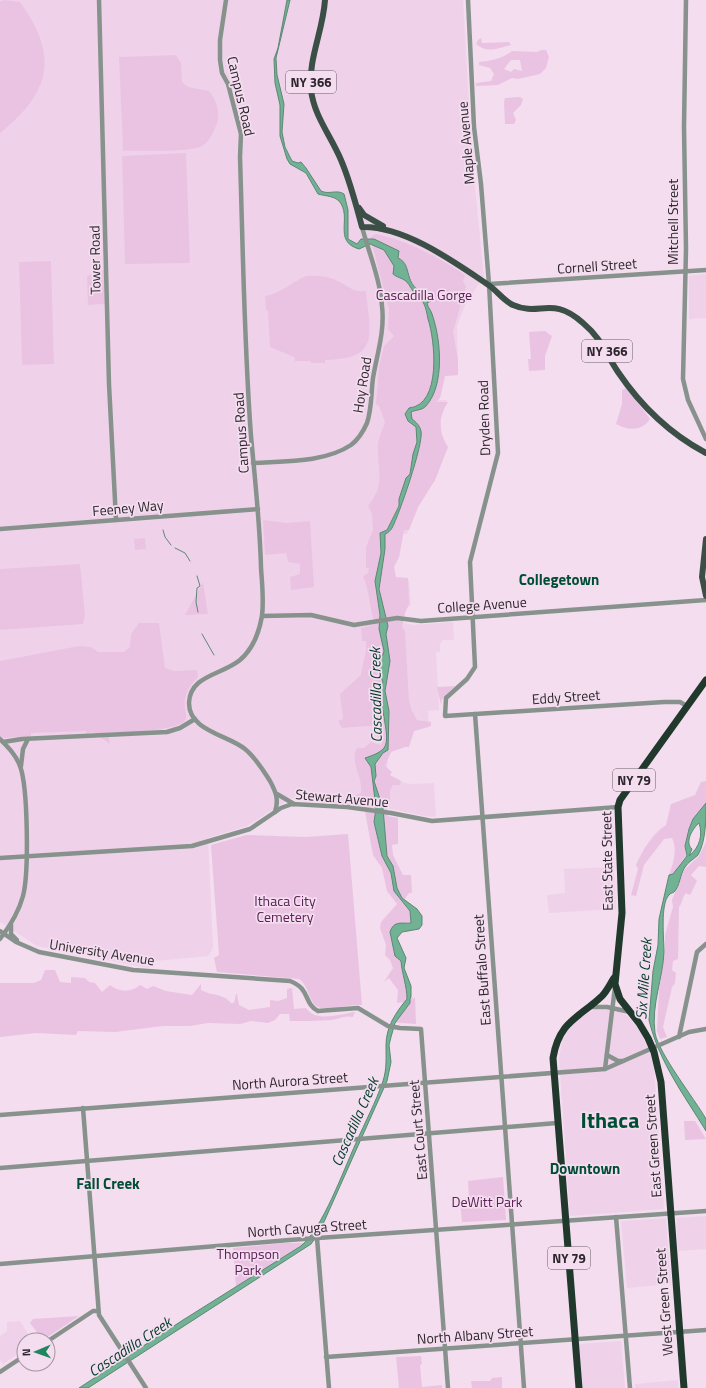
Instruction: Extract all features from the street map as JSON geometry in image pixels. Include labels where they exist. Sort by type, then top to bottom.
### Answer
[{"type":"highway","name":"East State Street","points":[[615,984],[622,913],[618,807],[620,800],[706,680]]},
{"type":"highway","name":"NY 79","points":[[579,1388],[553,1062],[555,1050],[564,1029],[574,1017],[603,995],[616,976]]},
{"type":"highway","name":"East Green Street","points":[[615,984],[620,999],[639,1023],[648,1038],[660,1077],[670,1213]]},
{"type":"highway","name":"West Green Street","points":[[670,1213],[684,1388]]},
{"type":"main road","name":"NY 366","points":[[325,0],[324,15],[313,59],[311,90],[320,119],[341,160],[362,227],[394,232]]},
{"type":"main road","name":"NY 366","points":[[356,205],[371,220],[416,241],[489,284],[504,299],[513,305],[524,308],[556,307],[572,314],[597,338],[634,394],[652,414],[670,430],[706,453]]},
{"type":"main road","points":[[706,539],[702,577],[706,596]]},
{"type":"street","name":"Tower Road","points":[[99,0],[109,384],[116,520]]},
{"type":"street","name":"Campus Road","points":[[195,720],[189,704],[195,687],[204,679],[236,664],[246,654],[257,636],[262,616],[258,509],[253,463],[248,386],[240,162],[242,139],[228,84],[222,70],[220,55],[220,40],[226,0]]},
{"type":"street","name":"Maple Avenue","points":[[468,0],[474,133],[481,184],[489,284]]},
{"type":"street","name":"Mitchell Street","points":[[686,0],[683,379],[688,400],[706,439]]},
{"type":"street","name":"Hoy Road","points":[[253,463],[297,459],[331,453],[350,445],[362,434],[370,411],[383,320],[380,292],[362,227]]},
{"type":"street","name":"Cornell Street","points":[[489,284],[706,270]]},
{"type":"street","name":"Dryden Road","points":[[445,716],[446,698],[467,679],[475,667],[470,562],[498,453],[489,284]]},
{"type":"street","name":"Feeney Way","points":[[0,529],[258,509]]},
{"type":"street","name":"College Avenue","points":[[262,616],[311,615],[354,625],[394,618],[418,621],[706,600]]},
{"type":"street","name":"Eddy Street","points":[[445,716],[664,702],[680,702],[687,706]]},
{"type":"street","name":"East Buffalo Street","points":[[475,714],[524,1388]]},
{"type":"street","points":[[2,741],[167,732],[180,728],[195,720],[203,727],[230,739],[247,750],[264,771],[277,794],[294,804]]},
{"type":"street","points":[[25,946],[11,934],[11,923],[23,894],[26,857],[26,805],[21,767],[23,749],[28,739]]},
{"type":"street","points":[[2,741],[15,755],[21,767]]},
{"type":"street","points":[[275,812],[277,794]]},
{"type":"street","name":"Stewart Avenue","points":[[0,858],[188,847],[250,829],[275,812],[286,806],[294,804],[391,813],[426,821],[618,807]]},
{"type":"street","points":[[0,939],[2,932],[11,923]]},
{"type":"street","name":"University Avenue","points":[[2,932],[25,946],[39,952],[142,971],[290,981],[302,987],[313,1008],[318,1011],[358,1008],[388,1026],[395,1028],[421,1028]]},
{"type":"street","points":[[679,1037],[694,962],[699,949],[706,944]]},
{"type":"street","name":"East State Street","points":[[605,1069],[615,984]]},
{"type":"street","points":[[586,1008],[612,1008],[630,1012]]},
{"type":"street","name":"East Court Street","points":[[421,1028],[448,1388]]},
{"type":"street","name":"North Aurora Street","points":[[0,1115],[387,1084],[605,1069],[629,1060],[689,1032],[706,1029]]},
{"type":"street","points":[[607,1055],[618,1061],[629,1060]]},
{"type":"street","points":[[83,1108],[94,1256],[96,1311],[146,1388]]},
{"type":"street","points":[[0,1168],[557,1123]]},
{"type":"street","name":"North Cayuga Street","points":[[0,1264],[318,1238],[706,1211]]},
{"type":"street","points":[[616,1218],[630,1388]]},
{"type":"street","points":[[318,1238],[329,1388]]},
{"type":"street","points":[[56,1336],[96,1311]]},
{"type":"street","name":"North Albany Street","points":[[326,1357],[706,1330]]},
{"type":"street","points":[[0,1372],[16,1361]]},
{"type":"shaded area","points":[[0,0],[463,0],[472,158],[484,276],[465,305],[457,326],[458,375],[445,376],[441,395],[437,400],[447,400],[440,415],[442,437],[448,447],[435,480],[418,507],[407,534],[403,534],[399,557],[394,567],[397,582],[409,581],[411,605],[399,614],[401,622],[413,625],[453,622],[454,640],[443,640],[440,644],[440,652],[436,652],[439,710],[428,711],[429,727],[408,733],[388,756],[387,778],[410,784],[434,783],[436,815],[435,817],[424,816],[391,809],[305,801],[291,798],[247,826],[208,838],[213,947],[211,952],[208,956],[156,961],[148,968],[37,946],[0,922]]},
{"type":"shaded area","points":[[287,0],[290,0],[276,58],[277,75],[284,104],[282,132],[285,147],[292,161],[298,163],[301,162],[321,191],[339,192],[344,194],[348,210],[348,239],[357,244],[361,239],[374,239],[399,251],[398,258],[406,265],[414,286],[419,291],[427,295],[431,301],[427,303],[432,314],[438,336],[440,362],[439,374],[432,397],[426,406],[411,412],[412,419],[418,424],[421,431],[421,438],[415,464],[400,509],[392,528],[385,534],[385,549],[379,589],[388,626],[386,634],[390,661],[385,691],[389,711],[388,750],[383,753],[375,764],[376,776],[374,781],[383,808],[387,856],[393,866],[397,888],[402,898],[417,909],[422,916],[422,925],[419,929],[402,932],[397,938],[406,958],[404,968],[411,986],[410,1003],[395,1023],[389,1045],[391,1062],[387,1081],[319,1233],[311,1244],[88,1388],[79,1388],[183,1320],[301,1246],[309,1238],[325,1213],[377,1097],[385,1072],[386,1038],[390,1026],[399,1009],[407,999],[401,961],[395,956],[390,932],[396,924],[411,923],[410,911],[394,891],[391,873],[382,856],[374,822],[376,808],[371,767],[365,758],[384,748],[387,735],[381,698],[383,682],[378,670],[384,651],[379,629],[380,615],[375,581],[381,553],[380,533],[387,530],[399,506],[399,499],[406,478],[410,474],[413,454],[417,442],[416,427],[408,421],[405,414],[409,408],[420,404],[427,396],[434,370],[433,341],[423,302],[416,296],[406,281],[393,274],[394,266],[384,250],[370,244],[359,249],[351,245],[346,240],[344,235],[343,207],[339,201],[332,197],[318,194],[306,173],[290,164],[287,159],[280,136],[280,105],[275,83],[274,59],[278,48]]},
{"type":"shaded area","points":[[706,274],[706,318],[689,319],[689,276]]},
{"type":"shaded area","points":[[706,803],[705,830],[701,849],[698,855],[685,867],[676,889],[674,892],[669,894],[664,906],[664,952],[654,1023],[655,1033],[663,1052],[706,1119],[706,1131],[673,1078],[659,1050],[649,1020],[653,971],[658,945],[659,919],[669,875],[673,874],[687,856],[685,846],[693,819]],"holes":[[[699,823],[700,841],[696,849],[689,856],[692,849],[689,843],[690,835]]]},
{"type":"shaded area","points":[[614,867],[616,909],[549,913],[547,895],[565,893],[564,869]]},
{"type":"shaded area","points":[[595,1009],[619,1011],[629,1017],[641,1033],[651,1055],[654,1068],[664,1209],[570,1216],[559,1057],[562,1042],[570,1027],[575,1021]]},
{"type":"shaded area","points":[[706,1216],[706,1249],[678,1251],[676,1218]]},
{"type":"shaded area","points":[[666,1218],[671,1284],[627,1288],[621,1221]]},
{"type":"shaded area","points":[[20,1321],[27,1332],[16,1332],[16,1355],[3,1364],[0,1360],[0,1336],[7,1331],[7,1322]]},
{"type":"shaded area","points":[[621,1341],[625,1388],[583,1388],[579,1344]]},
{"type":"shaded area","points":[[678,1380],[678,1388],[635,1388],[635,1384]]},
{"type":"green space","points":[[4,0],[20,2],[32,21],[40,39],[44,56],[44,72],[39,88],[30,103],[17,118],[0,133],[0,2]]},
{"type":"green space","points":[[481,38],[482,43],[509,42],[511,45],[489,50],[476,44]]},
{"type":"green space","points":[[546,50],[549,57],[546,68],[540,74],[518,79],[512,78],[498,85],[476,86],[476,83],[491,81],[494,74],[490,68],[479,65],[479,62],[497,59],[512,51],[537,52]],"holes":[[[511,60],[520,60],[522,71],[514,69],[511,72],[504,69]]]},
{"type":"green space","points":[[176,55],[181,63],[182,82],[188,87],[209,91],[216,102],[218,119],[211,136],[202,146],[187,150],[123,151],[119,57]]},
{"type":"green space","points":[[520,97],[523,99],[521,105],[513,113],[516,120],[514,124],[505,124],[505,98]]},
{"type":"green space","points":[[186,153],[190,263],[125,264],[122,156]]},
{"type":"green space","name":"Cascadilla Gorge","points":[[376,234],[411,245],[444,262],[465,275],[463,281],[466,287],[453,332],[458,359],[458,375],[445,376],[440,398],[436,402],[448,402],[442,414],[440,424],[442,435],[448,447],[435,480],[418,507],[409,530],[404,530],[399,557],[394,567],[396,577],[408,578],[409,604],[405,613],[402,627],[405,631],[409,701],[417,720],[431,722],[431,726],[414,731],[409,747],[391,752],[385,766],[392,772],[390,775],[401,781],[400,785],[393,785],[390,790],[390,805],[387,807],[388,816],[398,818],[398,844],[392,845],[393,855],[403,875],[411,875],[412,893],[409,893],[404,900],[410,904],[420,920],[395,932],[409,990],[413,999],[415,997],[416,1024],[390,1022],[406,1002],[397,1003],[398,990],[389,978],[384,982],[393,968],[390,960],[385,955],[386,945],[380,928],[381,922],[397,904],[387,891],[382,868],[373,855],[364,806],[357,805],[354,800],[356,795],[361,793],[360,781],[355,764],[355,753],[357,748],[364,748],[371,742],[380,745],[382,743],[378,738],[377,731],[380,725],[342,728],[338,721],[343,719],[340,694],[361,675],[366,641],[362,641],[361,628],[375,624],[363,576],[368,573],[369,568],[366,568],[366,547],[373,530],[372,514],[368,506],[374,498],[379,483],[378,443],[385,422],[379,406],[376,404],[379,366],[384,346],[394,336],[388,329],[389,309],[370,237]]},
{"type":"green space","points":[[51,261],[54,364],[22,365],[19,262]]},
{"type":"green space","points":[[104,270],[105,304],[88,305],[87,276]]},
{"type":"green space","points":[[306,276],[328,277],[355,290],[366,291],[370,332],[368,342],[364,349],[356,355],[343,359],[325,360],[325,363],[311,363],[311,361],[295,361],[294,357],[270,347],[268,311],[266,310],[265,296],[280,291]]},
{"type":"green space","points":[[545,331],[552,336],[545,356],[545,370],[529,371],[528,359],[531,359],[529,332]]},
{"type":"green space","points":[[627,388],[650,419],[643,426],[635,429],[626,428],[616,424],[622,404],[622,390]]},
{"type":"green space","points":[[263,520],[286,523],[310,521],[314,587],[291,590],[290,577],[300,574],[300,564],[288,562],[286,553],[265,555]]},
{"type":"green space","points":[[145,538],[146,549],[135,550],[134,539]]},
{"type":"green space","points":[[80,564],[85,615],[83,624],[0,630],[0,569]]},
{"type":"green space","points":[[203,582],[208,614],[185,615]]},
{"type":"green space","points":[[139,623],[159,623],[165,668],[175,671],[197,670],[198,677],[192,683],[186,694],[186,719],[182,723],[150,731],[108,732],[110,744],[93,732],[86,734],[86,731],[31,733],[31,736],[0,737],[0,661],[79,646],[91,647],[98,652],[124,652],[130,647],[131,634]]},
{"type":"green space","points":[[455,686],[442,699],[441,705],[437,687]]},
{"type":"green space","points":[[706,781],[706,803],[698,813],[685,846],[686,857],[673,874],[669,875],[675,847],[672,838],[664,839],[644,865],[636,896],[631,895],[638,869],[636,865],[648,843],[661,828],[666,825],[671,804],[695,795],[701,782]]},
{"type":"green space","name":"Ithaca City Cemetery","points":[[348,834],[362,1005],[321,1008],[314,1003],[303,982],[299,979],[217,972],[214,958],[219,955],[211,845],[246,835],[306,837]]},
{"type":"green space","points":[[706,842],[706,867],[699,866],[691,875],[697,881],[690,895],[686,893],[679,907],[678,959],[673,961],[672,970],[676,973],[675,983],[672,987],[663,1027],[667,1037],[660,1039],[657,1031],[659,990],[665,950],[665,935],[673,907],[672,900],[684,870],[699,856]]},
{"type":"green space","points":[[45,970],[55,970],[60,982],[71,983],[71,977],[85,978],[89,982],[95,983],[102,992],[110,985],[125,991],[136,988],[140,985],[147,989],[153,986],[166,991],[192,995],[201,984],[201,990],[221,996],[231,1003],[234,1003],[237,994],[239,1005],[249,1010],[270,1007],[270,1000],[278,1001],[287,998],[287,989],[292,988],[294,1009],[306,1008],[310,1013],[322,1016],[336,1016],[355,1012],[353,1017],[331,1020],[290,1021],[289,1014],[280,1014],[275,1020],[268,1023],[251,1021],[240,1024],[208,1023],[190,1026],[163,1026],[115,1032],[78,1031],[76,1035],[36,1033],[0,1037],[0,983],[34,983],[41,980]]},
{"type":"green space","points":[[684,1121],[695,1121],[706,1139],[685,1140]]},
{"type":"green space","name":"DeWitt Park","points":[[503,1177],[506,1220],[462,1222],[460,1200],[469,1199],[468,1181]]},
{"type":"green space","name":"Thompson Park","points":[[283,1243],[305,1243],[236,1287],[233,1248]]},
{"type":"green space","points":[[79,1316],[55,1332],[37,1332],[30,1323],[33,1319]]},
{"type":"green space","points":[[421,1356],[422,1364],[420,1365],[422,1387],[442,1385],[442,1388],[399,1388],[396,1357]]},
{"type":"green space","points":[[502,1377],[502,1388],[472,1388],[471,1381],[490,1381],[492,1378]]},
{"type":"waterway","points":[[163,530],[165,537],[171,545]]},
{"type":"waterway","points":[[175,548],[185,553],[190,561]]},
{"type":"waterway","points":[[197,576],[200,586],[197,588],[196,602],[198,612]]},
{"type":"waterway","points":[[202,634],[214,655]]},
{"type":"district","name":"Collegetown","points":[[559,580]]},
{"type":"district","name":"Ithaca","points":[[610,1120]]},
{"type":"district","name":"Downtown","points":[[585,1169]]},
{"type":"district","name":"Fall Creek","points":[[108,1184]]},
{"type":"water label","name":"Cascadilla Creek","points":[[376,695]]},
{"type":"water label","name":"Six Mile Creek","points":[[644,979]]},
{"type":"water label","name":"Cascadilla Creek","points":[[355,1122]]},
{"type":"water label","name":"Cascadilla Creek","points":[[130,1347]]}]
